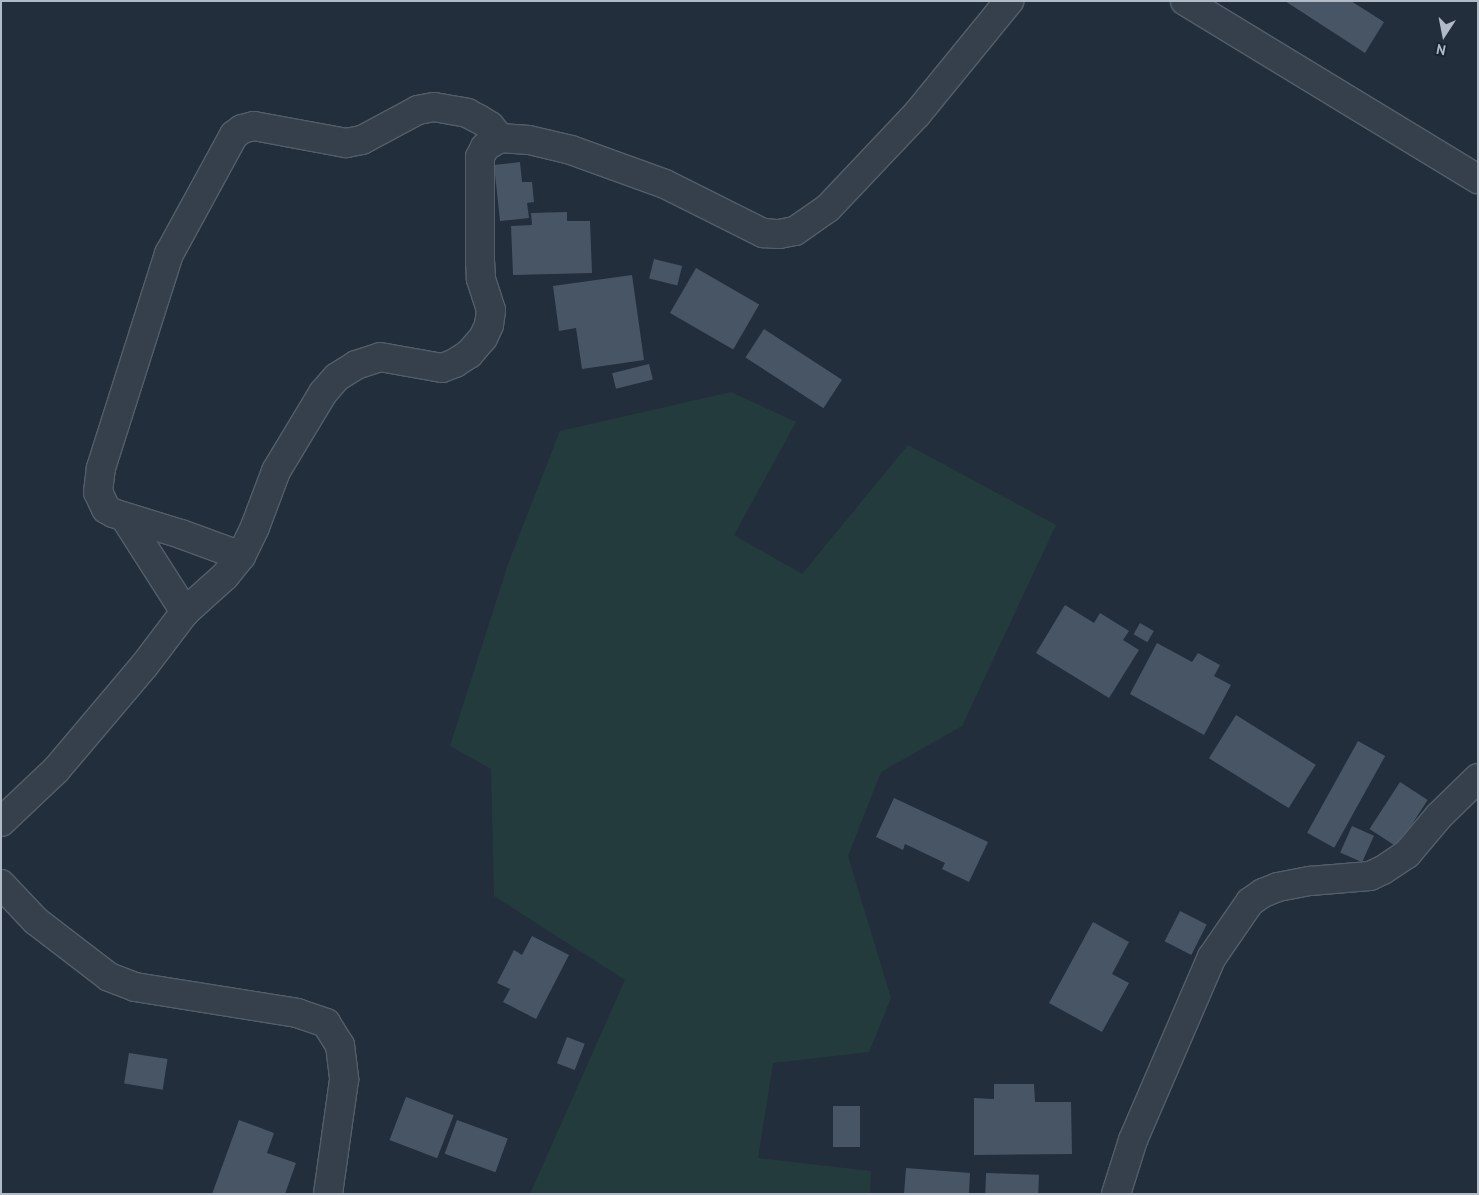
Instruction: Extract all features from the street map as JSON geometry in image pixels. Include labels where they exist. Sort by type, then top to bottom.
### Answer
[{"type":"street","points":[[1,822],[56,770],[144,666],[185,612],[225,576],[241,556],[255,526],[276,471],[323,393],[336,377],[356,366],[380,357],[442,368],[455,363],[469,354],[483,338],[489,325],[491,310],[481,279],[480,157],[485,147],[500,138],[529,140],[606,161],[665,184],[763,233],[779,234],[795,231],[828,208],[917,114],[1009,1]]},
{"type":"street","points":[[1185,1],[1478,179]]},
{"type":"street","points":[[241,556],[181,534],[125,518],[106,509],[101,502],[98,492],[101,468],[170,254],[234,135],[242,128],[254,126],[346,143],[362,140],[418,110],[434,107],[466,113],[479,118],[490,126],[500,138]]},
{"type":"street","points":[[125,518],[185,612]]},
{"type":"street","points":[[1116,1194],[1133,1140],[1212,957],[1250,902],[1263,893],[1278,887],[1310,880],[1370,876],[1383,870],[1407,854],[1439,816],[1478,778]]},
{"type":"street","points":[[1,884],[36,921],[109,977],[135,987],[297,1013],[326,1023],[340,1045],[344,1080],[328,1194]]},
{"type":"green space","points":[[731,392],[796,422],[734,535],[802,574],[908,445],[1056,525],[962,726],[881,772],[848,856],[891,998],[869,1052],[773,1063],[758,1158],[871,1171],[870,1194],[530,1194],[625,980],[494,896],[491,769],[450,746],[508,564],[560,431]]},
{"type":"building","points":[[1285,1],[1351,1],[1384,22],[1365,53]]},
{"type":"building","points":[[520,162],[522,182],[532,182],[534,202],[527,203],[529,218],[500,221],[494,165]]},
{"type":"building","points":[[567,212],[567,221],[590,221],[592,273],[513,275],[511,226],[532,225],[531,213]]},
{"type":"building","points":[[654,259],[682,266],[677,285],[649,278]]},
{"type":"building","points":[[696,268],[759,304],[733,350],[670,313]]},
{"type":"building","points":[[632,275],[644,360],[582,369],[576,328],[559,331],[553,286]]},
{"type":"building","points":[[764,329],[842,380],[823,408],[745,358]]},
{"type":"building","points":[[649,364],[653,380],[616,389],[612,373]]},
{"type":"building","points":[[1065,605],[1094,623],[1100,613],[1129,631],[1123,640],[1139,650],[1109,698],[1036,653]]},
{"type":"building","points":[[1140,623],[1154,631],[1147,642],[1134,634]]},
{"type":"building","points":[[1157,643],[1192,662],[1198,653],[1220,665],[1214,676],[1231,685],[1204,735],[1130,694]]},
{"type":"building","points":[[1236,715],[1316,765],[1289,808],[1209,758]]},
{"type":"building","points":[[1358,741],[1385,756],[1334,848],[1307,833]]},
{"type":"building","points":[[1400,782],[1428,800],[1397,847],[1370,829]]},
{"type":"building","points":[[894,798],[988,842],[969,882],[942,869],[945,863],[905,844],[903,850],[876,837]]},
{"type":"building","points":[[1352,826],[1374,836],[1362,862],[1340,852]]},
{"type":"building","points":[[1180,911],[1207,925],[1191,955],[1165,941]]},
{"type":"building","points":[[1093,922],[1129,942],[1112,974],[1129,983],[1102,1032],[1049,1003]]},
{"type":"building","points":[[532,936],[569,955],[536,1019],[503,1002],[510,989],[497,983],[514,950],[522,955]]},
{"type":"building","points":[[567,1037],[585,1044],[575,1070],[557,1063]]},
{"type":"building","points":[[129,1053],[168,1059],[163,1090],[124,1084]]},
{"type":"building","points":[[994,1084],[1034,1084],[1035,1102],[1071,1102],[1072,1154],[974,1155],[974,1098],[994,1099]]},
{"type":"building","points":[[406,1097],[454,1115],[437,1158],[390,1140]]},
{"type":"building","points":[[833,1106],[860,1106],[860,1147],[833,1147]]},
{"type":"building","points":[[239,1120],[274,1133],[267,1153],[296,1163],[285,1194],[212,1194]]},
{"type":"building","points":[[457,1120],[508,1138],[495,1172],[445,1154]]},
{"type":"building","points":[[906,1168],[970,1173],[969,1194],[904,1194]]},
{"type":"building","points":[[986,1173],[1039,1175],[1038,1194],[985,1194]]}]
